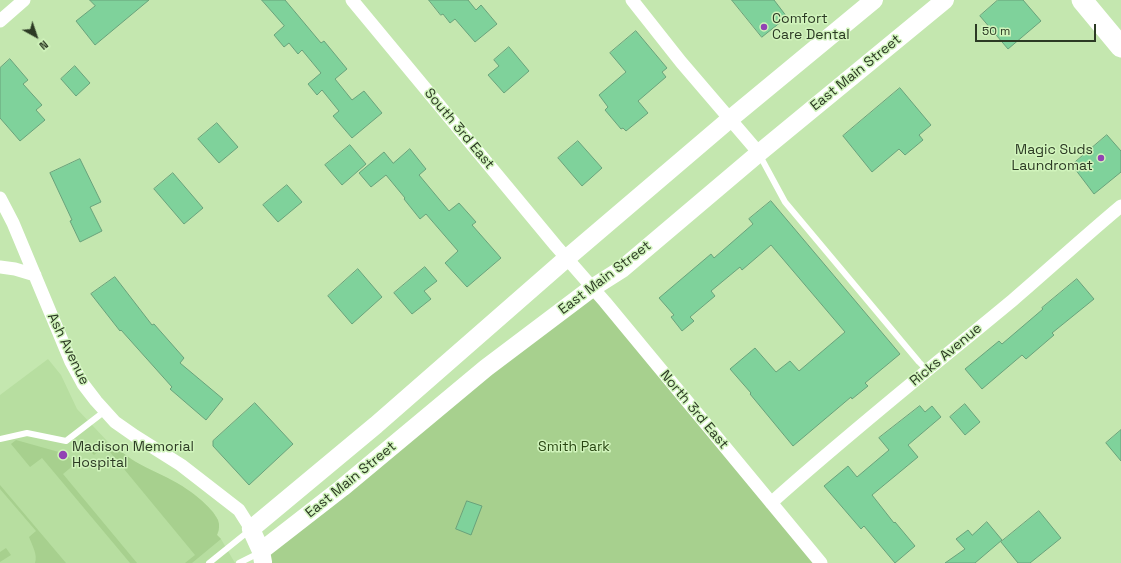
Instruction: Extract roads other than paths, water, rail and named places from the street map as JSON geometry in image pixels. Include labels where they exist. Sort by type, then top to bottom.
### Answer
[{"type":"main road","points":[[1082,0],[1121,47]]},
{"type":"street","points":[[0,21],[24,0]]},
{"type":"street","name":"South 3rd East","points":[[352,0],[567,258]]},
{"type":"street","points":[[632,0],[681,62],[758,153]]},
{"type":"street","name":"East Main Street","points":[[251,529],[376,425],[567,258],[730,119],[874,0]]},
{"type":"street","name":"East Main Street","points":[[262,557],[486,368],[592,288],[622,269],[758,153],[945,0]]},
{"type":"street","name":"Ash Avenue","points":[[0,198],[13,223],[71,362],[83,384],[115,422],[181,465],[239,510],[251,529],[262,557]]},
{"type":"street","name":"Ricks Avenue","points":[[771,503],[797,479],[1018,295],[1121,206]]},
{"type":"street","name":"North 3rd East","points":[[567,258],[821,563]]},
{"type":"street","points":[[0,267],[15,269],[35,275]]},
{"type":"lane","points":[[758,153],[785,202],[918,362],[927,370]]},
{"type":"lane","points":[[0,439],[27,433],[66,441],[105,411]]},
{"type":"lane","points":[[208,563],[251,529]]},
{"type":"lane","points":[[239,563],[262,557]]},
{"type":"place","name":"Comfort Care Dental","points":[[764,27]]},
{"type":"place","name":"Magic Suds Laundromat","points":[[1101,158]]},
{"type":"place","name":"Madison Memorial Hospital","points":[[63,455]]},
{"type":"park label","name":"Smith Park","points":[[574,447]]}]
